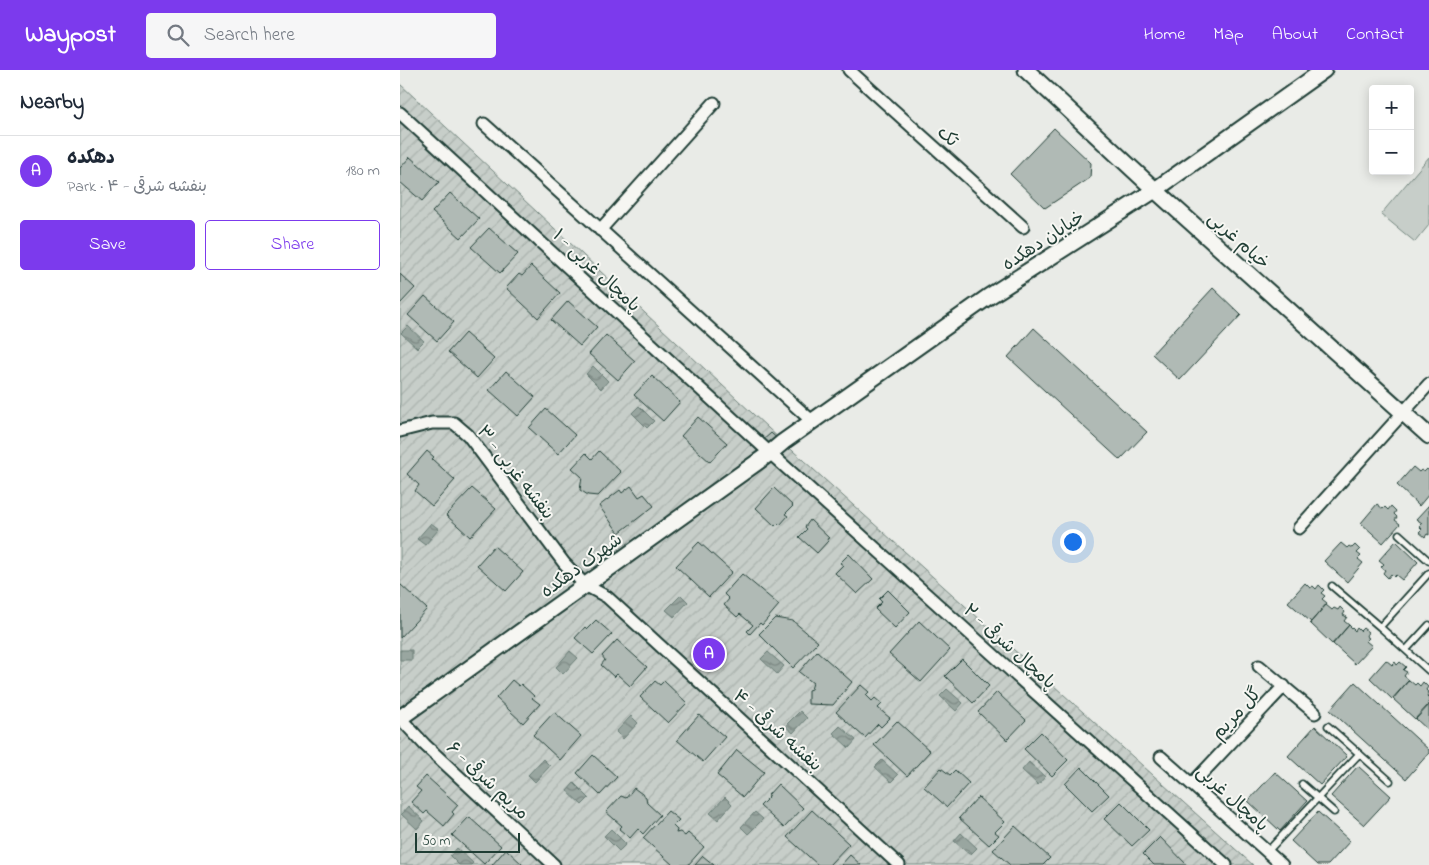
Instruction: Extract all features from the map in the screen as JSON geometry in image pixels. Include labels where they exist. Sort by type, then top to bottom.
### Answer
[{"type":"street","name":"تک","points":[[849,70],[1024,228]]},
{"type":"street","name":"خیام غربی","points":[[1026,70],[1429,436]]},
{"type":"street","name":"خیابان دهکده","points":[[783,442],[988,298],[1156,190],[1324,70]]},
{"type":"street","points":[[600,230],[714,103]]},
{"type":"street","name":"پامچال غربی - ۱","points":[[400,113],[770,453]]},
{"type":"street","points":[[484,124],[813,422]]},
{"type":"street","points":[[1299,528],[1429,384]]},
{"type":"street","name":"بنفشه غربی - ۳","points":[[400,431],[432,423],[454,423],[468,435],[564,563],[585,585]]},
{"type":"street","name":"شهرک دهکده","points":[[400,718],[783,442]]},
{"type":"street","name":"پامچال شرقی - ۲","points":[[770,453],[1226,865]]},
{"type":"street","name":"بنفشه شرقی - ۴","points":[[585,585],[607,597],[899,865]]},
{"type":"street","points":[[1259,666],[1315,713]]},
{"type":"street","name":"گل مریم","points":[[1192,784],[1284,686]]},
{"type":"street","name":"مریم شرقی - ۶","points":[[400,718],[425,745],[554,865]]},
{"type":"street","name":"پامچال غربی","points":[[1161,757],[1282,865]]},
{"type":"lane","points":[[1398,534],[1429,561]]},
{"type":"lane","points":[[1380,627],[1429,573]]},
{"type":"lane","points":[[1332,586],[1429,671]]},
{"type":"lane","points":[[1406,650],[1429,625]]},
{"type":"lane","points":[[1328,726],[1390,781]]},
{"type":"lane","points":[[1267,852],[1359,754]]},
{"type":"lane","points":[[1302,784],[1334,812]]},
{"type":"shaded area","points":[[400,84],[783,442],[1253,865],[400,865]]},
{"type":"shaded area","points":[[1429,157],[1429,225],[1415,242],[1381,214]]},
{"type":"water","points":[[408,326],[424,341],[417,348],[401,333]]},
{"type":"water","points":[[593,366],[608,381],[601,389],[586,374]]},
{"type":"water","points":[[639,406],[654,421],[647,428],[632,413]]},
{"type":"water","points":[[431,523],[439,529],[425,545],[417,539]]},
{"type":"water","points":[[681,595],[688,602],[674,617],[666,610]]},
{"type":"water","points":[[400,650],[412,650],[412,660],[400,660]]},
{"type":"water","points":[[570,651],[578,658],[563,674],[556,667]]},
{"type":"water","points":[[768,652],[784,666],[777,674],[761,659]]},
{"type":"water","points":[[947,689],[963,703],[956,711],[940,696]]},
{"type":"water","points":[[800,711],[807,718],[793,733],[785,726]]},
{"type":"water","points":[[631,716],[638,723],[623,739],[616,732]]},
{"type":"water","points":[[840,726],[856,740],[849,748],[833,733]]},
{"type":"water","points":[[543,759],[550,766],[535,782],[528,775]]},
{"type":"water","points":[[882,760],[898,775],[891,782],[875,767]]},
{"type":"water","points":[[1029,762],[1045,777],[1038,785],[1022,770]]},
{"type":"water","points":[[574,783],[589,798],[582,805],[567,791]]},
{"type":"water","points":[[725,797],[732,804],[718,820],[710,813]]},
{"type":"water","points":[[408,806],[424,821],[417,829],[401,814]]},
{"type":"water","points":[[755,812],[763,819],[748,834],[741,827]]},
{"type":"water","points":[[611,829],[626,844],[619,851],[604,836]]},
{"type":"water","points":[[961,833],[977,848],[970,855],[954,841]]},
{"type":"water","points":[[457,848],[473,863],[471,865],[459,865],[450,856]]},
{"type":"building","points":[[1054,128],[1091,163],[1090,178],[1045,208],[1010,174]]},
{"type":"building","points":[[410,157],[439,182],[422,201],[400,182],[400,168]]},
{"type":"building","points":[[450,193],[479,219],[461,238],[432,212]]},
{"type":"building","points":[[489,228],[518,254],[500,273],[471,247]]},
{"type":"building","points":[[531,266],[560,293],[538,318],[506,288],[519,274],[522,276]]},
{"type":"building","points":[[400,274],[415,288],[400,304]]},
{"type":"building","points":[[1213,288],[1241,315],[1180,380],[1152,354]]},
{"type":"building","points":[[425,296],[454,322],[437,341],[408,315]]},
{"type":"building","points":[[568,301],[597,327],[580,346],[551,320]]},
{"type":"building","points":[[1034,328],[1147,432],[1120,460],[1008,357]]},
{"type":"building","points":[[465,333],[494,359],[477,378],[448,352]]},
{"type":"building","points":[[606,335],[635,361],[618,380],[589,354]]},
{"type":"building","points":[[506,371],[535,397],[518,416],[489,390]]},
{"type":"building","points":[[652,376],[680,402],[663,421],[634,395]]},
{"type":"building","points":[[546,409],[575,435],[558,454],[529,428]]},
{"type":"building","points":[[698,417],[727,443],[710,462],[681,436]]},
{"type":"building","points":[[771,433],[780,441],[770,450],[762,441]]},
{"type":"building","points":[[427,451],[434,457],[432,459],[455,480],[432,506],[415,491],[419,485],[407,474]]},
{"type":"building","points":[[599,451],[621,472],[598,496],[588,495],[580,490],[582,477],[572,468],[586,453],[592,459]]},
{"type":"building","points":[[1413,467],[1419,472],[1421,470],[1424,472],[1427,469],[1429,471],[1429,494],[1419,506],[1397,485]]},
{"type":"building","points":[[631,486],[639,497],[644,494],[654,506],[619,533],[599,506],[620,490],[622,493]]},
{"type":"building","points":[[472,488],[496,509],[470,537],[446,515]]},
{"type":"building","points":[[774,488],[793,506],[785,514],[788,516],[780,525],[778,523],[775,526],[756,508]]},
{"type":"building","points":[[1377,504],[1383,509],[1385,507],[1388,510],[1391,506],[1396,511],[1394,514],[1397,517],[1395,520],[1400,524],[1383,543],[1361,523]]},
{"type":"building","points":[[1429,505],[1429,535],[1427,534],[1425,537],[1419,532],[1422,529],[1419,526],[1422,523],[1416,519]]},
{"type":"building","points":[[810,520],[829,538],[817,553],[799,537],[807,529],[805,527]]},
{"type":"building","points":[[1396,541],[1418,562],[1402,580],[1396,575],[1394,577],[1391,574],[1388,578],[1383,573],[1385,570],[1381,567],[1384,564],[1379,560]]},
{"type":"building","points":[[699,542],[732,572],[709,597],[676,566]]},
{"type":"building","points":[[1341,543],[1347,548],[1349,546],[1352,548],[1355,545],[1360,550],[1357,553],[1361,556],[1358,559],[1363,563],[1347,582],[1324,561]]},
{"type":"building","points":[[494,546],[523,572],[506,591],[477,565]]},
{"type":"building","points":[[849,554],[873,579],[857,594],[835,573],[843,565],[840,563]]},
{"type":"building","points":[[742,574],[779,605],[762,625],[760,623],[750,634],[747,631],[753,625],[740,614],[737,617],[724,605],[729,599],[724,594]]},
{"type":"building","points":[[1305,583],[1310,588],[1313,586],[1316,589],[1319,585],[1324,590],[1321,593],[1325,596],[1322,599],[1327,603],[1311,622],[1288,602]]},
{"type":"building","points":[[400,584],[427,609],[400,638]]},
{"type":"building","points":[[888,590],[910,612],[895,628],[875,609],[882,602],[879,599]]},
{"type":"building","points":[[1326,605],[1332,610],[1334,608],[1338,610],[1340,607],[1345,612],[1343,615],[1347,617],[1344,621],[1349,625],[1332,644],[1310,623]]},
{"type":"building","points":[[775,618],[793,621],[818,642],[793,668],[759,634]]},
{"type":"building","points":[[596,620],[612,634],[593,654],[575,638],[585,627],[587,629]]},
{"type":"building","points":[[919,621],[950,650],[921,682],[889,654]]},
{"type":"building","points":[[1349,625],[1355,631],[1357,628],[1360,631],[1363,628],[1368,632],[1366,636],[1369,638],[1366,641],[1372,646],[1355,664],[1333,644]]},
{"type":"building","points":[[617,640],[647,667],[630,686],[617,674],[614,677],[601,665],[605,660],[602,656]]},
{"type":"building","points":[[817,651],[852,682],[833,705],[808,704],[808,690],[811,689],[813,683],[799,672]]},
{"type":"building","points":[[962,659],[989,686],[973,703],[945,676]]},
{"type":"building","points":[[1386,660],[1392,665],[1395,662],[1397,665],[1400,662],[1406,667],[1403,670],[1407,672],[1404,676],[1409,680],[1392,699],[1370,678]]},
{"type":"building","points":[[512,680],[519,686],[521,684],[534,696],[532,698],[540,704],[523,723],[496,698]]},
{"type":"building","points":[[1409,680],[1415,685],[1417,683],[1420,686],[1423,682],[1428,687],[1426,690],[1429,693],[1427,696],[1429,704],[1415,719],[1393,699]]},
{"type":"building","points":[[655,681],[660,685],[664,681],[687,703],[668,723],[640,697]]},
{"type":"building","points":[[1355,682],[1429,750],[1429,753],[1406,779],[1330,710]]},
{"type":"building","points":[[861,685],[869,692],[866,695],[872,701],[875,698],[882,704],[878,708],[890,718],[881,727],[878,724],[865,738],[836,712]]},
{"type":"building","points":[[997,692],[1026,720],[1007,740],[978,712]]},
{"type":"building","points":[[1429,705],[1429,731],[1416,719]]},
{"type":"building","points":[[554,712],[581,736],[560,760],[533,735]]},
{"type":"building","points":[[699,715],[725,737],[703,762],[677,740]]},
{"type":"building","points":[[897,721],[930,751],[907,776],[874,745]]},
{"type":"building","points":[[1315,726],[1347,756],[1320,785],[1288,756]]},
{"type":"building","points":[[1041,732],[1068,760],[1052,776],[1024,749]]},
{"type":"building","points":[[737,750],[764,772],[743,797],[717,775]]},
{"type":"building","points":[[593,755],[617,777],[600,795],[577,773]]},
{"type":"building","points":[[1358,766],[1391,796],[1364,825],[1331,796]]},
{"type":"building","points":[[1081,767],[1109,795],[1092,811],[1065,784]]},
{"type":"building","points":[[941,768],[950,775],[955,770],[969,783],[947,807],[924,787]]},
{"type":"building","points":[[1275,772],[1307,801],[1280,831],[1248,801]]},
{"type":"building","points":[[426,776],[458,805],[452,812],[454,814],[444,826],[427,811],[424,814],[411,802],[421,791],[416,787]]},
{"type":"building","points":[[778,784],[803,808],[784,828],[760,806]]},
{"type":"building","points":[[634,788],[646,797],[647,803],[660,815],[643,834],[638,829],[630,838],[619,829],[622,826],[606,812],[621,796],[626,798]]},
{"type":"building","points":[[978,797],[1005,822],[995,832],[999,835],[989,845],[959,818]]},
{"type":"building","points":[[1121,802],[1149,830],[1132,846],[1104,819]]},
{"type":"building","points":[[812,810],[849,844],[829,865],[818,865],[787,837]]},
{"type":"building","points":[[668,811],[679,820],[673,826],[677,830],[676,833],[680,832],[685,836],[688,833],[704,847],[688,865],[673,865],[643,838]]},
{"type":"building","points":[[1318,812],[1350,841],[1328,865],[1317,865],[1291,841]]},
{"type":"building","points":[[469,817],[501,846],[484,864],[452,835]]},
{"type":"building","points":[[1015,826],[1050,858],[1043,865],[1010,865],[993,850]]},
{"type":"building","points":[[1160,837],[1187,865],[1154,865],[1143,854]]},
{"type":"building","points":[[506,849],[523,865],[492,865]]},
{"type":"building","points":[[850,855],[861,865],[841,865]]},
{"type":"building","points":[[703,856],[714,865],[695,865]]},
{"type":"place","name":"دهکده","points":[[709,654]]}]
